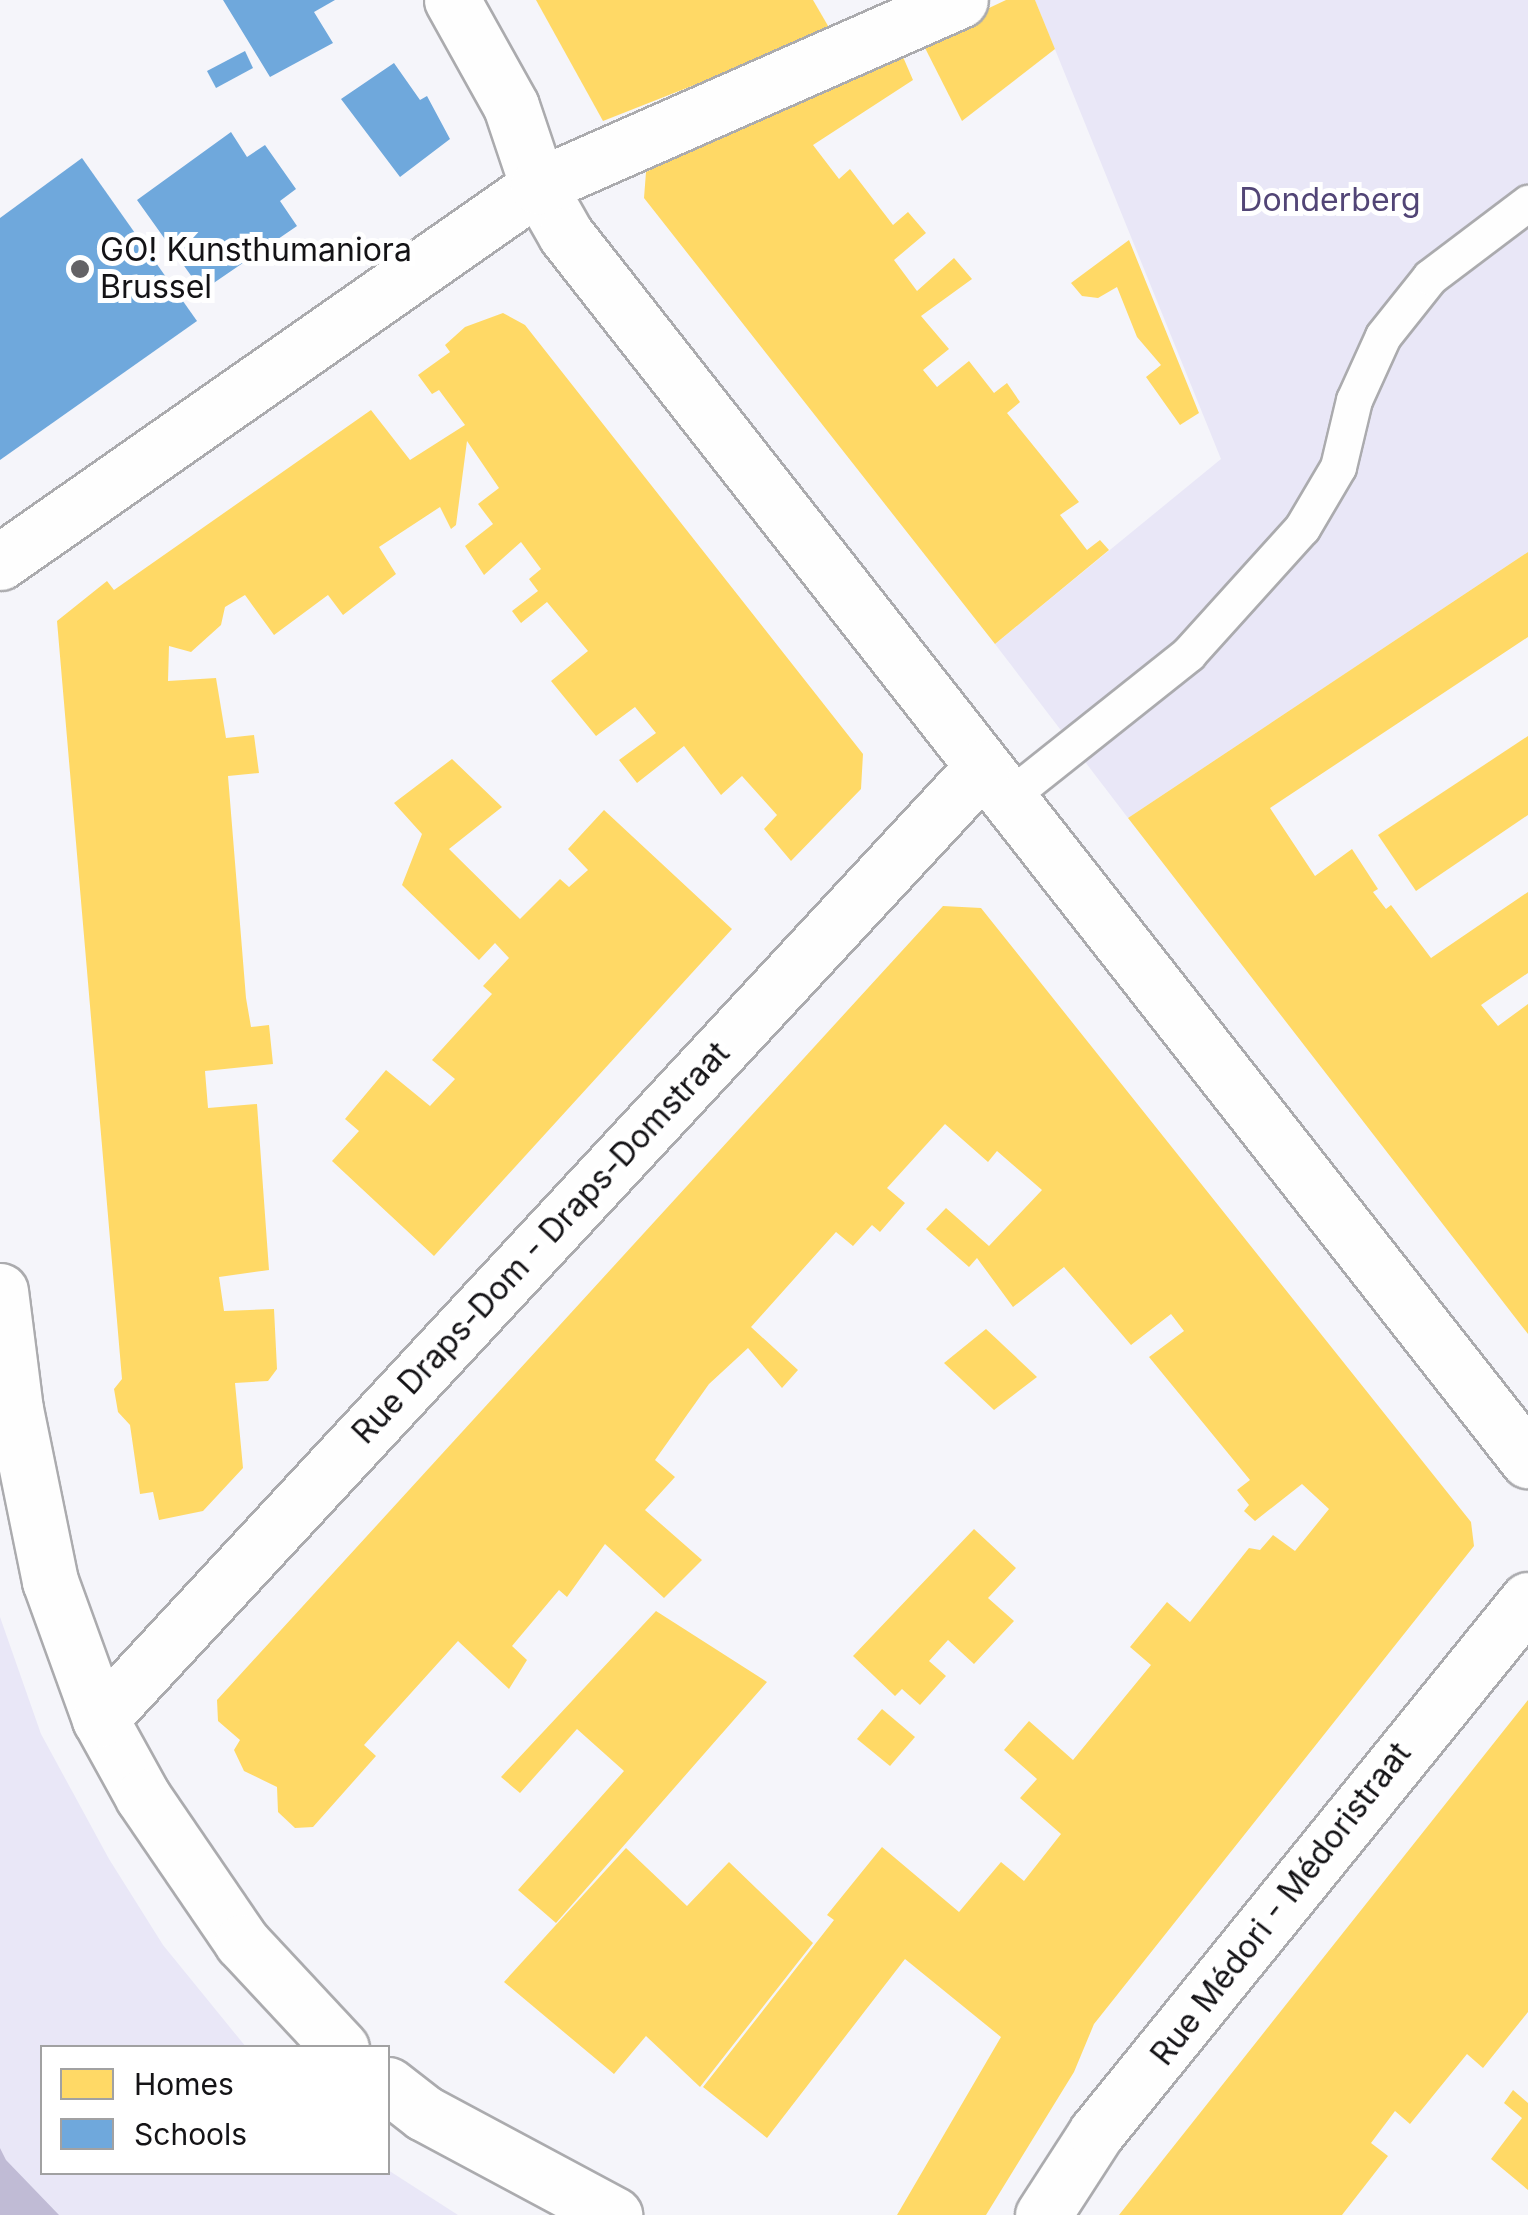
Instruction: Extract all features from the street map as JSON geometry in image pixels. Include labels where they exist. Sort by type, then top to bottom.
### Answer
[{"type":"street","points":[[452,0],[511,106],[538,186],[600,280],[1528,1460]]},
{"type":"street","points":[[0,562],[538,186],[960,0]]},
{"type":"street","name":"Rue Draps-Dom - Draps-Domstraat","points":[[100,1719],[994,784]]},
{"type":"street","points":[[0,1291],[14,1409],[50,1582],[100,1719],[143,1797],[242,1942],[338,2045]]},
{"type":"street","name":"Rue Médori - Médoristraat","points":[[1043,2215],[1096,2133],[1528,1600]]},
{"type":"street","points":[[390,2087],[424,2113],[614,2215]]},
{"type":"lane","points":[[994,784],[1188,654],[1290,542],[1338,467],[1354,400],[1383,336],[1430,277],[1528,203]]},
{"type":"green space","name":"Donderberg","points":[[1035,0],[1528,0],[1528,552],[1128,818],[995,644],[1221,459]]},
{"type":"green space","points":[[0,1617],[41,1734],[109,1859],[163,1945],[244,2045],[40,2045],[40,2175],[390,2175],[390,2171],[458,2215],[0,2215]]},
{"type":"shaded area","points":[[0,2148],[6,2160],[59,2215],[0,2215]]},
{"type":"building: Homes","points":[[536,0],[813,0],[831,31],[603,121]]},
{"type":"building: Homes","points":[[1006,0],[1035,0],[1055,49],[962,121],[921,40]]},
{"type":"building: Homes","points":[[900,50],[913,80],[813,145],[839,179],[850,169],[893,225],[908,212],[926,233],[894,260],[917,291],[954,258],[972,279],[921,316],[949,349],[923,370],[937,387],[969,361],[994,393],[1007,383],[1020,402],[1007,413],[1079,502],[1060,515],[1087,550],[1100,540],[1109,550],[995,644],[644,198],[646,172]]},
{"type":"building: Homes","points":[[1129,240],[1199,413],[1180,425],[1146,377],[1161,365],[1137,337],[1117,287],[1098,298],[1082,296],[1071,283]]},
{"type":"building: Homes","points":[[503,313],[525,325],[863,754],[861,789],[791,861],[764,829],[777,815],[742,776],[721,795],[684,746],[637,783],[619,760],[656,733],[635,707],[596,736],[551,681],[588,651],[547,602],[521,623],[512,611],[538,591],[529,579],[541,569],[521,542],[484,575],[465,546],[493,524],[478,504],[499,488],[467,441],[456,525],[451,529],[440,507],[379,547],[396,574],[343,615],[328,595],[274,635],[245,595],[225,607],[221,625],[191,652],[169,646],[168,681],[216,678],[226,738],[254,735],[259,773],[228,776],[246,998],[251,1027],[269,1025],[273,1064],[205,1071],[208,1108],[257,1104],[269,1270],[219,1277],[224,1311],[274,1309],[277,1369],[268,1381],[235,1383],[243,1468],[203,1511],[159,1520],[153,1492],[140,1494],[130,1425],[118,1412],[114,1389],[122,1379],[57,621],[107,581],[114,590],[371,410],[410,460],[465,425],[439,390],[432,394],[418,375],[450,352],[445,345],[465,327]]},
{"type":"building: Homes","points":[[1528,552],[1528,637],[1270,808],[1315,876],[1352,849],[1378,889],[1373,892],[1386,909],[1391,905],[1431,958],[1528,892],[1528,973],[1481,1005],[1498,1026],[1528,1004],[1528,1334],[1128,818]]},
{"type":"building: Homes","points":[[1528,736],[1528,815],[1416,891],[1378,835]]},
{"type":"building: Homes","points":[[452,759],[502,807],[449,849],[520,919],[560,879],[569,887],[588,870],[568,849],[604,810],[732,929],[434,1256],[332,1161],[359,1131],[345,1119],[386,1070],[430,1106],[455,1079],[432,1060],[492,994],[483,986],[509,958],[495,943],[479,960],[402,885],[422,834],[394,803]]},
{"type":"building: Homes","points":[[943,906],[981,908],[1471,1522],[1474,1546],[1094,2024],[1074,2072],[986,2215],[897,2215],[1001,2037],[905,1959],[767,2138],[703,2087],[834,1920],[827,1915],[882,1847],[959,1912],[1001,1862],[1024,1881],[1061,1834],[1020,1798],[1037,1779],[1004,1750],[1029,1721],[1073,1760],[1151,1665],[1130,1647],[1167,1602],[1190,1622],[1249,1548],[1260,1550],[1273,1535],[1295,1551],[1329,1509],[1302,1484],[1255,1521],[1244,1511],[1249,1505],[1237,1490],[1250,1480],[1149,1357],[1184,1331],[1171,1314],[1131,1345],[1064,1267],[1013,1307],[977,1258],[969,1267],[926,1229],[946,1208],[989,1246],[1042,1190],[997,1151],[988,1162],[945,1124],[887,1188],[905,1203],[880,1232],[872,1225],[853,1246],[836,1232],[751,1327],[798,1370],[782,1388],[748,1348],[709,1384],[655,1460],[675,1477],[645,1510],[702,1560],[664,1598],[605,1544],[567,1597],[559,1590],[512,1646],[527,1660],[509,1689],[458,1641],[364,1745],[376,1756],[313,1827],[295,1828],[278,1812],[277,1787],[244,1771],[234,1750],[240,1740],[218,1721],[217,1700]]},
{"type":"building: Homes","points":[[986,1329],[1037,1377],[994,1410],[944,1363]]},
{"type":"building: Homes","points":[[974,1529],[1016,1568],[988,1598],[1014,1621],[974,1664],[948,1640],[929,1661],[946,1676],[920,1705],[902,1689],[895,1696],[853,1656]]},
{"type":"building: Homes","points":[[656,1611],[767,1682],[556,1923],[518,1890],[624,1771],[577,1729],[520,1793],[501,1777]]},
{"type":"building: Homes","points":[[1528,1700],[1528,2012],[1483,2068],[1467,2054],[1410,2124],[1395,2111],[1371,2143],[1388,2156],[1342,2215],[1119,2215]]},
{"type":"building: Homes","points":[[882,1709],[915,1737],[890,1766],[857,1739]]},
{"type":"building: Homes","points":[[626,1848],[687,1906],[729,1862],[813,1943],[700,2087],[646,2036],[614,2074],[504,1982]]},
{"type":"building: Homes","points":[[1513,2090],[1528,2103],[1528,2190],[1491,2159],[1522,2118],[1504,2103]]},
{"type":"building: Schools","points":[[223,0],[335,0],[314,12],[333,43],[270,77]]},
{"type":"building: Schools","points":[[245,51],[253,68],[216,88],[207,71]]},
{"type":"building: Schools","points":[[394,63],[420,100],[427,96],[450,139],[400,177],[341,99]]},
{"type":"building: Schools","points":[[231,132],[247,157],[265,145],[296,189],[280,201],[297,226],[202,291],[137,200]]},
{"type":"building: Schools","name":"GO! Kunsthumaniora Brussel","points":[[82,158],[197,321],[0,460],[0,218]]},
{"type":"place","name":"GO! Kunsthumaniora Brussel","points":[[80,269]]}]
